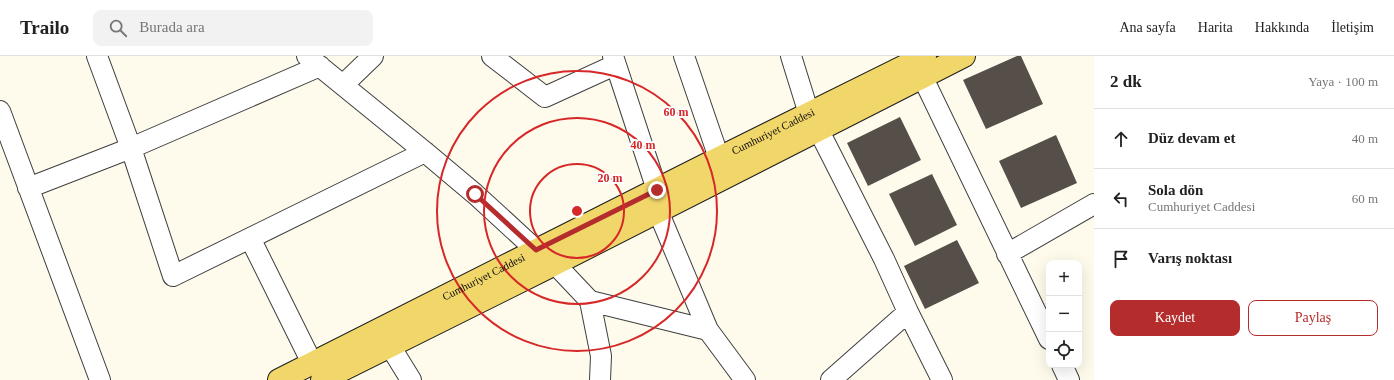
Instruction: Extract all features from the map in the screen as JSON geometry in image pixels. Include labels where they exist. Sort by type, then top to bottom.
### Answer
[{"type":"main road","name":"Cumhuriyet Caddesi","points":[[317,372],[536,250],[658,201],[924,66],[964,56]]},
{"type":"main road","name":"Cumhuriyet Caddesi","points":[[279,380],[317,372],[390,346],[555,264],[658,201],[719,158],[814,122]]},
{"type":"street","points":[[97,56],[131,148],[174,276],[425,152]]},
{"type":"street","points":[[343,85],[373,56]]},
{"type":"street","points":[[492,56],[545,97],[614,61],[658,201],[708,330],[745,380]]},
{"type":"street","points":[[684,56],[719,158]]},
{"type":"street","points":[[791,56],[814,122],[884,259],[908,312],[942,380]]},
{"type":"street","points":[[28,188],[131,148],[313,61],[475,194],[536,250]]},
{"type":"street","points":[[924,66],[1007,254],[1046,333]]},
{"type":"street","points":[[0,111],[4,134],[28,188],[100,380]]},
{"type":"street","points":[[1007,254],[1094,204]]},
{"type":"street","points":[[250,238],[317,372]]},
{"type":"street","points":[[555,264],[590,301],[601,356],[600,380]]},
{"type":"street","points":[[590,301],[708,330]]},
{"type":"street","points":[[831,380],[908,312]]},
{"type":"street","points":[[390,346],[411,380]]},
{"type":"street","points":[[1063,368],[1069,380]]},
{"type":"building","points":[[1017,56],[1021,56],[1043,104],[986,129],[963,80]]},
{"type":"building","points":[[900,117],[921,160],[868,186],[847,143]]},
{"type":"building","points":[[1056,135],[1077,183],[1021,208],[999,161]]},
{"type":"building","points":[[932,174],[957,225],[915,246],[889,194]]},
{"type":"building","points":[[957,240],[979,283],[925,309],[904,266]]},
{"type":"route","points":[[475,194],[536,250],[657,190]]}]
